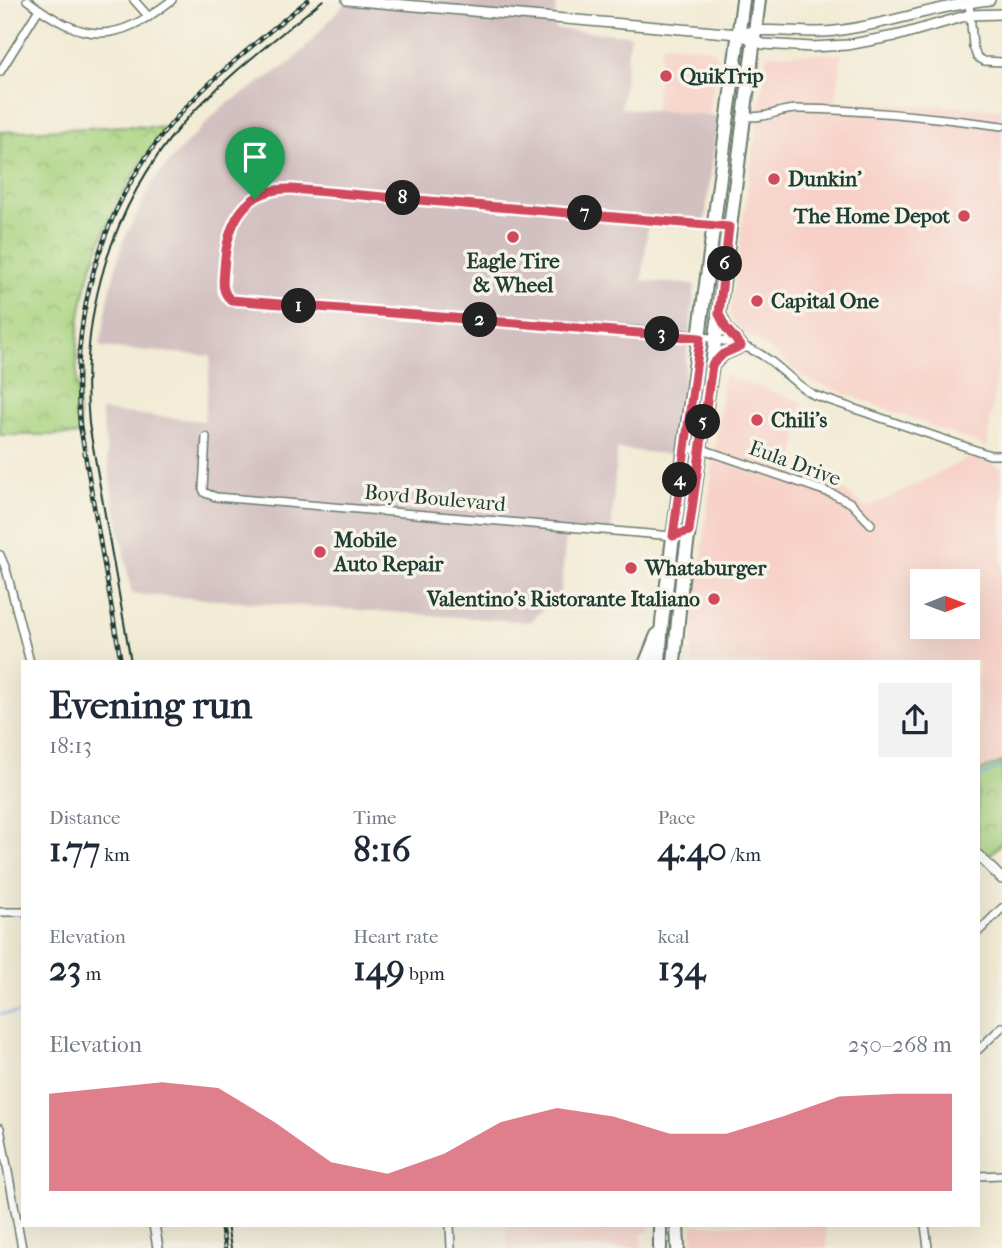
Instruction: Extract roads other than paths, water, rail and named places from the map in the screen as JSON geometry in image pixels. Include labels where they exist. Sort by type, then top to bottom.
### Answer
[{"type":"main road","points":[[659,660],[743,0]]},
{"type":"main road","points":[[674,660],[699,449],[716,340],[759,0]]},
{"type":"main road","points":[[715,225],[729,227]]},
{"type":"main road","points":[[712,365],[723,354],[741,346],[726,328],[719,314]]},
{"type":"main road","points":[[673,536],[688,536]]},
{"type":"main road","points":[[647,660],[662,622]]},
{"type":"main road","points":[[660,1227],[660,1248]]},
{"type":"main road","points":[[677,1227],[678,1248]]},
{"type":"street","points":[[27,0],[64,26],[96,33],[120,30],[149,17],[172,0]]},
{"type":"street","points":[[134,0],[149,17]]},
{"type":"street","points":[[347,0],[738,34],[812,47],[847,45],[901,35],[969,15],[1002,14]]},
{"type":"street","points":[[754,36],[836,31],[989,0]]},
{"type":"street","points":[[969,2],[977,57],[984,61],[1002,62]]},
{"type":"street","points":[[0,72],[39,9]]},
{"type":"street","points":[[743,116],[764,117],[788,108],[822,109],[886,112],[1002,126]]},
{"type":"street","points":[[715,225],[318,191],[270,190],[248,204],[229,233],[224,252],[223,288],[231,300],[716,340],[752,350],[772,362],[802,389],[814,395],[989,455],[1002,455]]},
{"type":"street","name":"Boyd Boulevard","points":[[206,437],[202,484],[205,493],[216,497],[673,536]]},
{"type":"street","name":"Eula Drive","points":[[684,448],[699,449],[841,497],[871,523]]},
{"type":"street","points":[[0,555],[29,660]]},
{"type":"street","points":[[980,857],[1002,879]]},
{"type":"street","points":[[980,930],[1002,908]]},
{"type":"street","points":[[0,912],[21,912]]},
{"type":"street","points":[[980,1048],[1002,1027]]},
{"type":"street","points":[[0,1128],[22,1248]]},
{"type":"street","points":[[980,1176],[1002,1175]]},
{"type":"street","points":[[155,1227],[158,1248]]},
{"type":"street","points":[[450,1227],[451,1248]]},
{"type":"street","points":[[925,1227],[928,1248]]},
{"type":"waterway","points":[[980,777],[1002,766]]},
{"type":"waterway","points":[[0,1014],[21,1013]]},
{"type":"tram line","points":[[131,660],[89,424],[89,343],[105,264],[119,226],[137,190],[158,155],[183,123],[233,74],[323,0]]},
{"type":"tram line","points":[[227,1227],[231,1248]]},
{"type":"railway","points":[[121,660],[80,425],[78,381],[81,337],[99,254],[115,214],[135,176],[159,140],[187,106],[216,78],[308,0]]},
{"type":"railway","points":[[221,1227],[225,1248]]},
{"type":"place","name":"QuikTrip","points":[[666,76]]},
{"type":"place","name":"Dunkin'","points":[[774,179]]},
{"type":"place","name":"The Home Depot","points":[[964,216]]},
{"type":"place","name":"Eagle Tire & Wheel","points":[[513,237]]},
{"type":"place","name":"Capital One","points":[[757,301]]},
{"type":"place","name":"Chili's","points":[[757,420]]},
{"type":"place","name":"Mobile Auto Repair","points":[[320,552]]},
{"type":"place","name":"Whataburger","points":[[631,568]]},
{"type":"place","name":"Valentino's Ristorante Italiano","points":[[714,599]]}]
